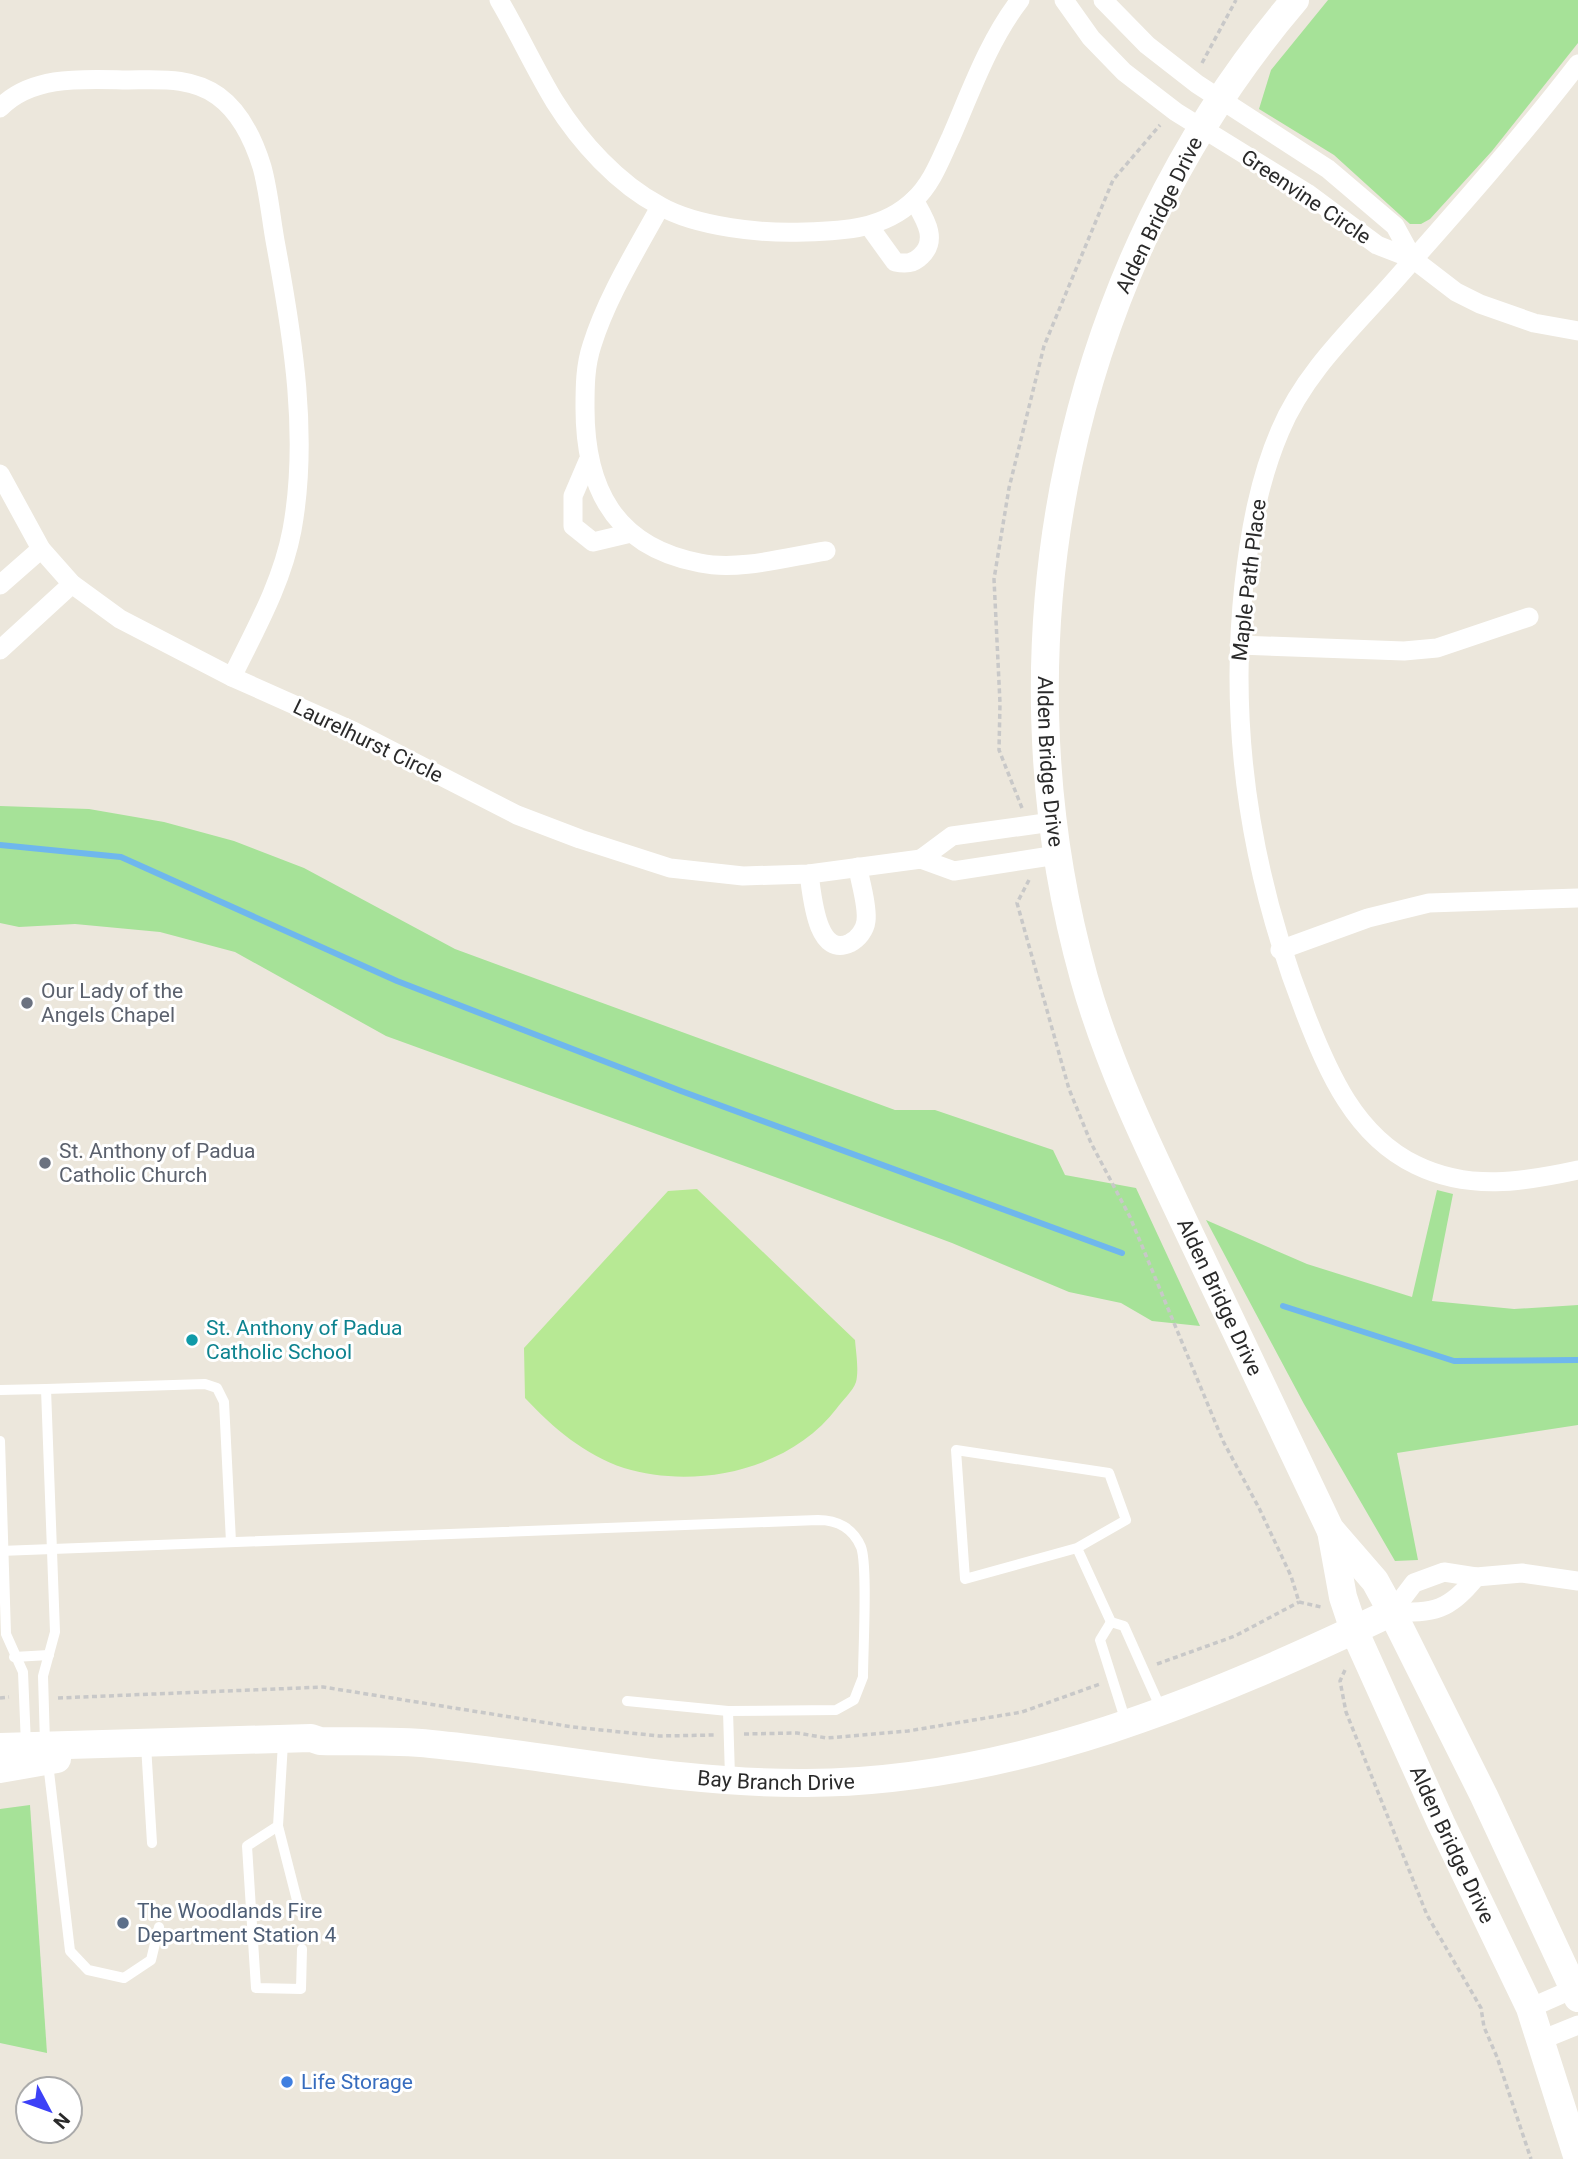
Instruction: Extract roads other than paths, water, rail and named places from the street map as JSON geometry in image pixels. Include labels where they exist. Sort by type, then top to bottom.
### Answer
[{"type":"street","points":[[499,0],[556,104],[576,132],[621,178],[660,206],[690,217],[752,231],[797,233],[869,226],[893,215],[914,200],[935,172],[994,40],[1020,0]]},
{"type":"street","name":"Greenvine Circle","points":[[1064,0],[1091,38],[1124,72],[1176,112],[1307,193],[1377,245],[1413,260],[1456,292],[1480,304],[1534,323],[1578,331]]},
{"type":"street","name":"Greenvine Circle","points":[[1103,0],[1147,45],[1208,91],[1328,169],[1395,226],[1413,260]]},
{"type":"street","name":"Alden Bridge Drive","points":[[1295,0],[1263,37],[1208,91],[1201,127],[1155,212],[1126,276],[1080,412],[1063,482],[1045,624],[1040,824],[1044,857],[1134,1115],[1330,1529],[1375,1581],[1392,1612],[1577,1991]]},
{"type":"street","name":"Maple Path Place","points":[[1578,64],[1494,169],[1307,381],[1282,426],[1258,495],[1249,544],[1239,645],[1238,723],[1244,784],[1256,855],[1280,950],[1347,1105],[1392,1150],[1415,1165],[1445,1176],[1475,1182],[1512,1182],[1578,1170]]},
{"type":"street","points":[[0,108],[32,87],[71,79],[177,80],[196,84],[217,95],[234,111],[262,168],[296,373],[298,493],[283,565],[232,677]]},
{"type":"street","points":[[869,226],[895,262],[914,262],[930,242],[928,227],[914,200]]},
{"type":"street","points":[[660,206],[599,325],[591,349],[586,374],[589,461],[602,496],[631,533],[664,552],[701,564],[733,565],[826,551]]},
{"type":"street","points":[[589,461],[573,496],[573,526],[593,542],[631,533]]},
{"type":"street","name":"Laurelhurst Circle","points":[[0,474],[41,549],[72,584],[120,620],[232,677],[353,731],[517,815],[631,857],[704,874],[809,874],[921,859],[954,871],[1044,857]]},
{"type":"street","points":[[0,585],[41,549]]},
{"type":"street","points":[[0,650],[72,584]]},
{"type":"street","points":[[1239,645],[1344,651],[1426,649],[1467,640],[1529,617]]},
{"type":"street","points":[[921,859],[951,836],[1040,824]]},
{"type":"street","points":[[809,874],[819,929],[833,943],[846,944],[858,938],[866,922],[858,867]]},
{"type":"street","points":[[1280,950],[1367,918],[1429,903],[1578,898]]},
{"type":"street","name":"Alden Bridge Drive","points":[[1330,1529],[1332,1602],[1530,2008],[1578,2159]]},
{"type":"street","points":[[1392,1612],[1414,1583],[1444,1572],[1476,1577],[1522,1573],[1578,1581]]},
{"type":"street","points":[[1392,1612],[1429,1613],[1458,1599],[1476,1577]]},
{"type":"street","name":"Bay Branch Drive","points":[[0,1769],[30,1749],[284,1739],[430,1744],[632,1772],[730,1780],[807,1783],[899,1776],[990,1762],[1062,1745],[1127,1725],[1162,1713],[1392,1612]]},
{"type":"street","points":[[1530,2008],[1577,1991]]},
{"type":"street","points":[[1541,2040],[1578,2025]]},
{"type":"lane","points":[[0,1390],[205,1384],[217,1388],[224,1402],[231,1542]]},
{"type":"lane","points":[[30,1749],[43,1675],[55,1632],[46,1389]]},
{"type":"lane","points":[[0,1441],[6,1634],[23,1672],[30,1749],[70,1951],[88,1970],[124,1978],[151,1960],[159,1927]]},
{"type":"lane","points":[[956,1450],[1109,1473],[1126,1520],[1077,1548],[965,1578],[956,1450]]},
{"type":"lane","points":[[2,1551],[818,1520],[839,1523],[853,1534],[863,1556],[863,1677],[858,1695],[849,1704],[836,1710],[728,1711],[627,1701]]},
{"type":"lane","points":[[1077,1548],[1111,1622],[1124,1626],[1145,1668],[1162,1713]]},
{"type":"lane","points":[[1111,1622],[1100,1640],[1127,1725]]},
{"type":"lane","points":[[14,1657],[49,1656]]},
{"type":"lane","points":[[728,1711],[730,1780]]},
{"type":"lane","points":[[284,1739],[278,1826],[300,1912]]},
{"type":"lane","points":[[139,1745],[152,1843]]},
{"type":"lane","points":[[278,1826],[247,1846],[256,1988],[301,1989],[302,1949]]},
{"type":"waterway","points":[[0,845],[121,857],[397,981],[681,1091],[1122,1253]]},
{"type":"waterway","points":[[1283,1306],[1454,1361],[1578,1360]]},
{"type":"place","name":"Our Lady of the Angels Chapel","points":[[27,1003]]},
{"type":"place","name":"St. Anthony of Padua Catholic Church","points":[[45,1163]]},
{"type":"place","name":"St. Anthony of Padua Catholic School","points":[[192,1340]]},
{"type":"place","name":"The Woodlands Fire Department Station 4","points":[[123,1923]]},
{"type":"place","name":"Life Storage","points":[[287,2082]]}]
